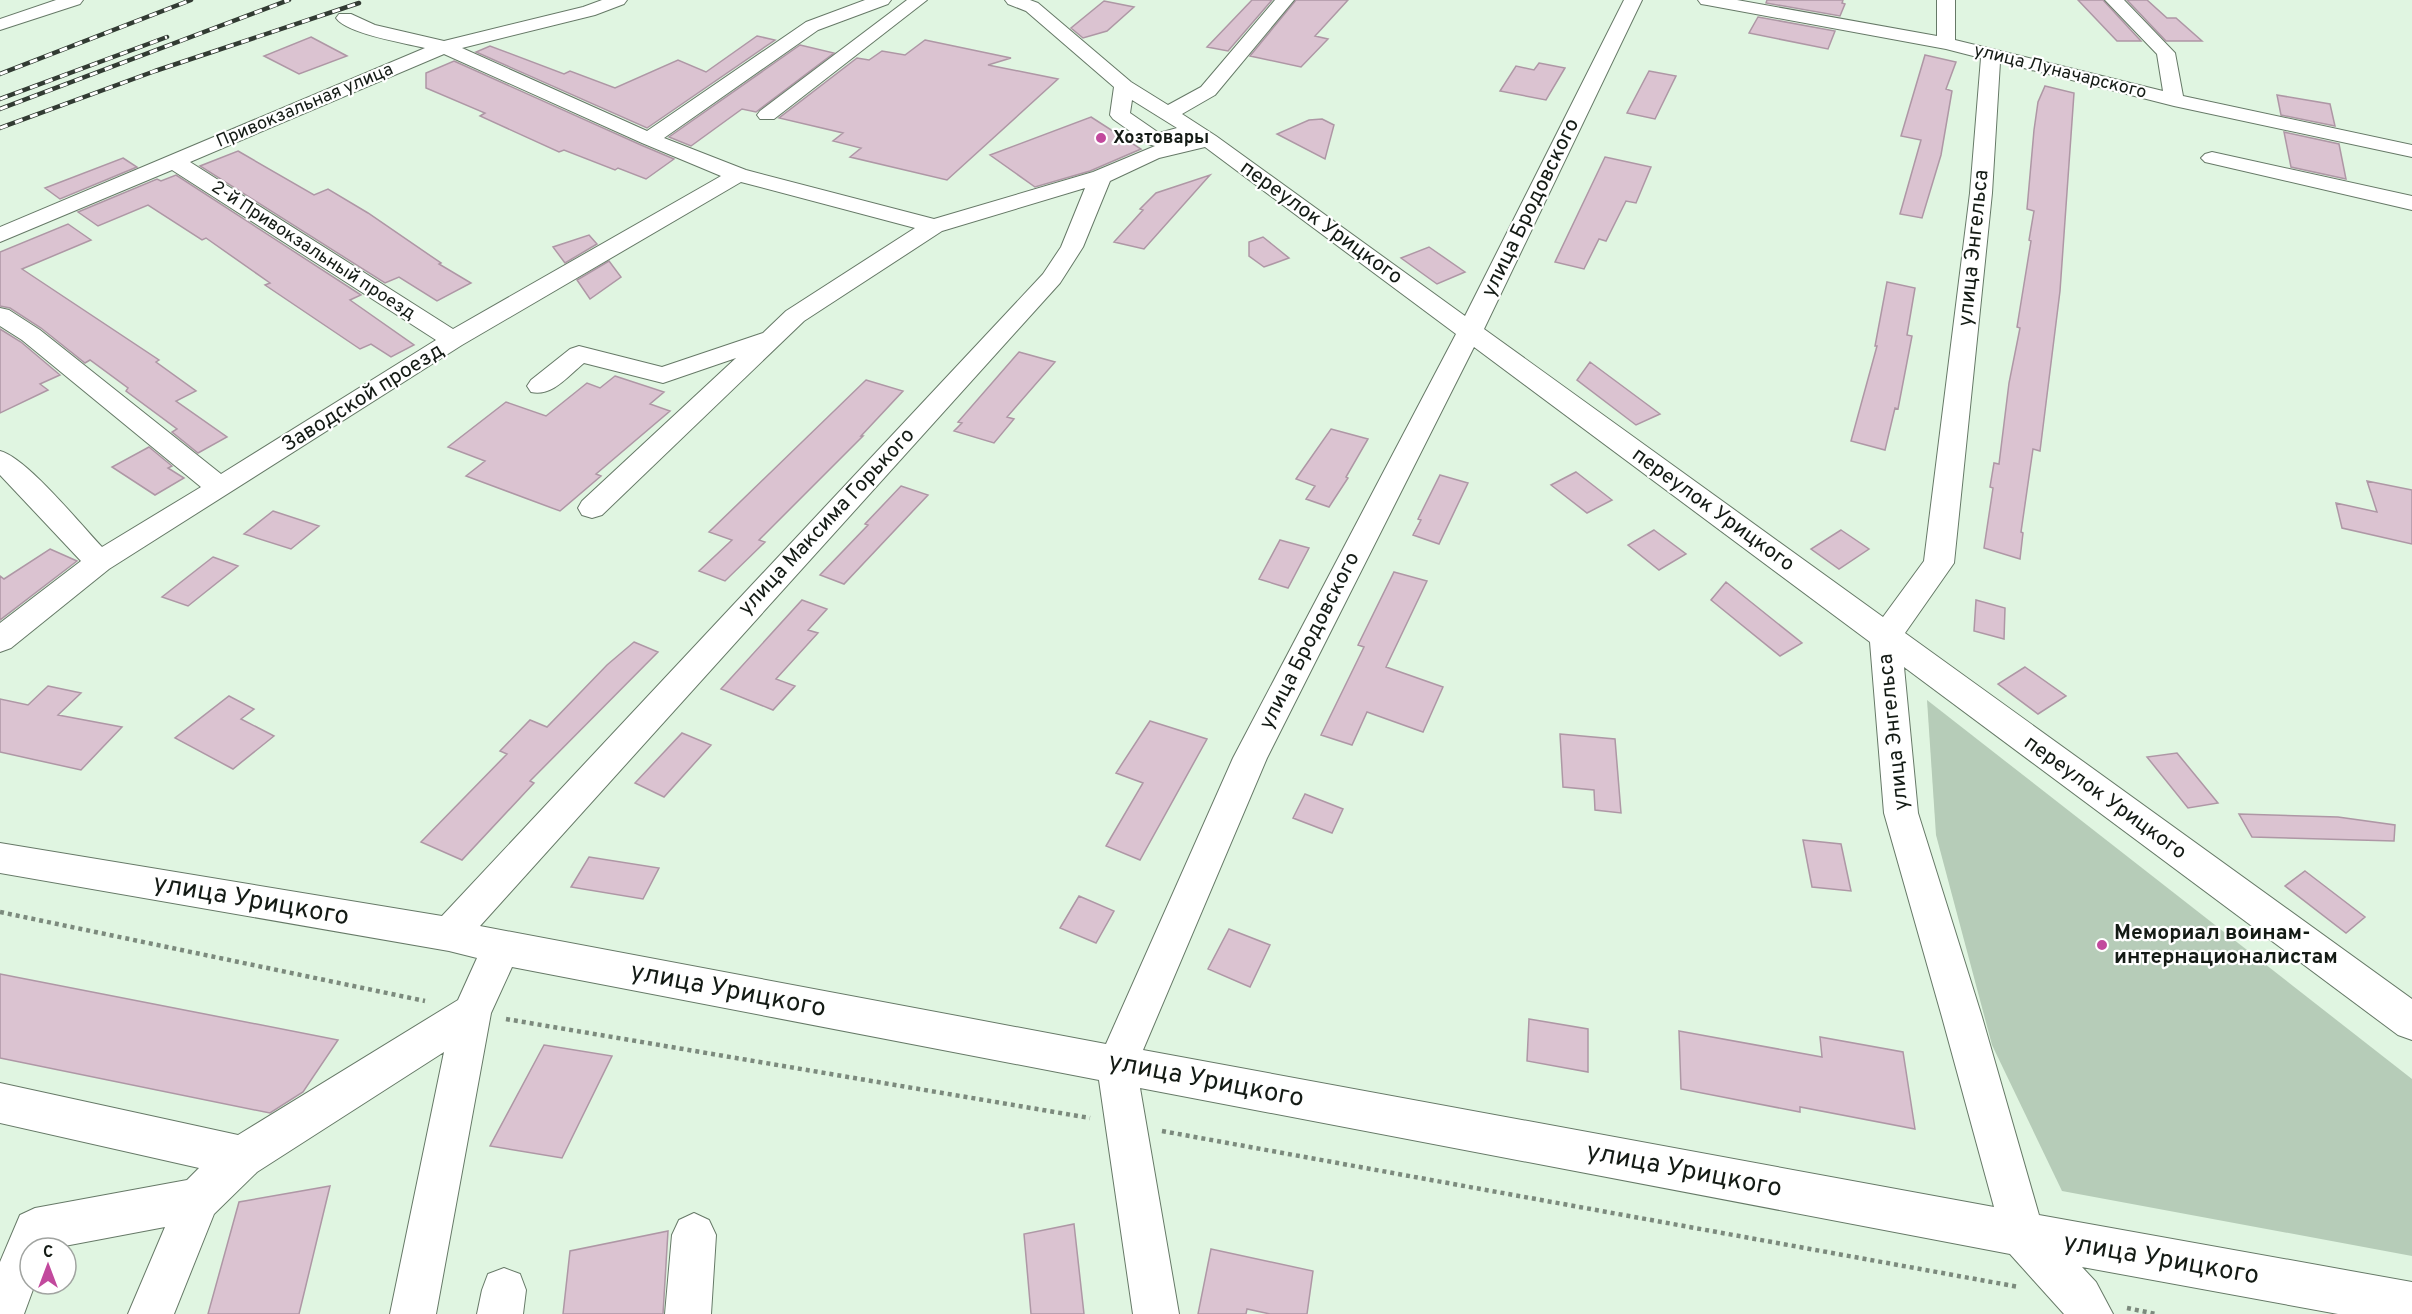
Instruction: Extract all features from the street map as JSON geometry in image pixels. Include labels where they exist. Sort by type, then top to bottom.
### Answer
[{"type":"street","points":[[0,25],[74,0]]},
{"type":"street","name":"Привокзальная улица","points":[[0,235],[19,217],[174,161],[444,46],[589,11],[618,0]]},
{"type":"street","points":[[649,139],[812,26],[882,0]]},
{"type":"street","points":[[767,115],[918,0]]},
{"type":"street","points":[[1168,114],[1208,92],[1285,0]]},
{"type":"street","name":"улица Бродовского","points":[[1117,1065],[1250,758],[1470,332],[1633,0]]},
{"type":"street","name":"улица Луначарского","points":[[1707,0],[1946,43],[2174,100],[2412,151]]},
{"type":"street","points":[[1946,0],[1946,43]]},
{"type":"street","points":[[2114,0],[2166,53],[2174,100]]},
{"type":"street","name":"переулок Урицкого","points":[[1030,2],[1124,86],[1201,135],[2412,1022]]},
{"type":"street","points":[[345,18],[369,29],[444,46],[649,139],[738,175],[934,226]]},
{"type":"street","name":"улица Энгельса","points":[[1991,56],[1981,193],[1939,563],[1885,638],[1901,813],[1962,1017],[2023,1235],[2085,1306]]},
{"type":"street","points":[[1124,86],[1120,115],[1155,140],[1201,135]]},
{"type":"street","points":[[592,508],[795,316],[934,226],[1101,177],[1152,153],[1201,135]]},
{"type":"street","points":[[2211,158],[2412,203]]},
{"type":"street","name":"2-й Привокзальный проезд","points":[[174,161],[453,340]]},
{"type":"street","name":"Заводской проезд","points":[[0,640],[99,562],[453,340],[738,175]]},
{"type":"street","name":"улица Максима Горького","points":[[449,934],[1052,278],[1072,247],[1101,177]]},
{"type":"street","points":[[0,315],[31,335],[220,488]]},
{"type":"street","points":[[540,387],[579,354],[663,375],[774,336]]},
{"type":"street","points":[[0,460],[28,486],[99,562]]},
{"type":"street","name":"улица Урицкого","points":[[0,858],[449,934],[501,948],[1117,1065],[2023,1235],[2412,1305]]},
{"type":"street","points":[[413,1314],[472,1013],[501,948]]},
{"type":"street","points":[[151,1314],[198,1199],[242,1157],[472,1013]]},
{"type":"street","points":[[1117,1065],[1124,1124],[1156,1314]]},
{"type":"street","points":[[0,1103],[242,1157]]},
{"type":"street","points":[[1,1314],[35,1230],[198,1199]]},
{"type":"street","points":[[688,1314],[694,1235]]},
{"type":"path","points":[[0,912],[416,998],[472,1013],[1124,1124],[2022,1288]]},
{"type":"path","points":[[2085,1306],[2156,1314]]},
{"type":"green space","points":[[1927,700],[2412,1079],[2412,1256],[2062,1191],[1992,1045],[1936,835]]},
{"type":"building","points":[[1252,0],[1272,0],[1228,51],[1207,47]]},
{"type":"building","points":[[1296,0],[1348,0],[1315,36],[1328,39],[1301,67],[1250,56]]},
{"type":"building","points":[[1767,0],[1843,0],[1842,3],[1845,4],[1840,16],[1766,3]]},
{"type":"building","points":[[2078,0],[2103,0],[2141,41],[2117,41]]},
{"type":"building","points":[[2127,0],[2147,0],[2167,18],[2176,18],[2202,41],[2166,41]]},
{"type":"building","points":[[1104,1],[1134,7],[1107,31],[1083,38],[1071,28]]},
{"type":"building","points":[[1758,17],[1835,31],[1828,49],[1749,33]]},
{"type":"building","points":[[757,36],[775,40],[647,128],[476,52],[490,46],[564,74],[570,71],[615,88],[678,60],[706,72]]},
{"type":"building","points":[[311,37],[347,56],[299,74],[264,56]]},
{"type":"building","points":[[925,40],[1011,58],[988,65],[1058,79],[947,180],[850,157],[861,148],[833,141],[843,133],[779,118],[857,58],[869,60],[882,51],[905,55]]},
{"type":"building","points":[[800,45],[834,53],[756,112],[742,109],[691,146],[669,137]]},
{"type":"building","points":[[1925,55],[1956,62],[1946,89],[1952,91],[1941,155],[1922,218],[1900,214],[1921,140],[1901,136]]},
{"type":"building","points":[[454,61],[674,159],[646,179],[618,168],[615,170],[564,150],[559,152],[480,116],[485,113],[426,88],[426,73]]},
{"type":"building","points":[[1539,63],[1565,68],[1546,100],[1500,91],[1516,66],[1534,70]]},
{"type":"building","points":[[1649,71],[1676,76],[1655,119],[1627,113]]},
{"type":"building","points":[[2045,86],[2074,93],[2060,291],[2040,451],[2033,449],[2021,532],[2023,533],[2020,559],[1984,548],[1993,488],[1990,487],[1994,463],[1999,464],[2009,383],[2020,328],[2017,327],[2034,211],[2027,209],[2034,130],[2038,102]]},
{"type":"building","points":[[2277,95],[2330,104],[2335,126],[2281,115]]},
{"type":"building","points":[[1091,117],[1141,149],[1090,171],[1035,187],[990,155]]},
{"type":"building","points":[[1322,119],[1334,125],[1325,159],[1277,134],[1309,120]]},
{"type":"building","points":[[2284,132],[2339,144],[2346,179],[2291,167]]},
{"type":"building","points":[[238,151],[314,195],[328,189],[368,213],[441,263],[439,264],[471,283],[437,301],[399,277],[385,283],[200,166]]},
{"type":"building","points":[[1605,157],[1651,167],[1636,203],[1626,201],[1606,241],[1599,239],[1584,269],[1555,262]]},
{"type":"building","points":[[123,158],[137,167],[60,199],[45,188]]},
{"type":"building","points":[[176,175],[361,295],[350,300],[414,345],[391,357],[371,344],[360,349],[265,285],[270,283],[206,238],[202,240],[148,205],[98,226],[78,212],[157,179],[161,181]]},
{"type":"building","points":[[1210,175],[1144,249],[1114,242],[1156,193]]},
{"type":"building","points":[[68,224],[91,240],[22,269],[159,360],[156,362],[196,391],[176,401],[227,437],[198,453],[172,432],[177,429],[126,391],[128,388],[90,360],[85,363],[41,328],[10,308],[0,306],[0,252]]},
{"type":"building","points":[[589,235],[597,244],[565,263],[553,247]]},
{"type":"building","points":[[1263,237],[1289,258],[1264,267],[1249,256],[1249,242]]},
{"type":"building","points":[[1429,247],[1465,272],[1437,284],[1401,258]]},
{"type":"building","points":[[609,261],[621,277],[590,299],[577,280]]},
{"type":"building","points":[[1887,282],[1915,288],[1907,335],[1912,336],[1898,409],[1895,408],[1885,450],[1851,441],[1877,346],[1875,346]]},
{"type":"building","points":[[0,329],[21,342],[60,375],[40,384],[48,390],[0,413]]},
{"type":"building","points":[[1019,352],[1055,362],[1007,417],[1014,419],[994,443],[954,431],[962,423],[958,422]]},
{"type":"building","points":[[1590,362],[1660,414],[1636,425],[1577,380]]},
{"type":"building","points":[[615,376],[664,392],[650,404],[670,411],[596,474],[601,476],[560,511],[466,476],[485,461],[448,447],[506,402],[546,416],[587,383],[600,388]]},
{"type":"building","points":[[866,380],[903,391],[861,436],[863,436],[759,540],[765,542],[725,581],[699,571],[732,540],[709,532]]},
{"type":"building","points":[[1331,429],[1368,439],[1346,477],[1348,478],[1329,507],[1306,499],[1315,486],[1296,479]]},
{"type":"building","points":[[149,447],[172,466],[168,468],[184,478],[155,495],[112,467]]},
{"type":"building","points":[[1576,472],[1612,500],[1587,513],[1551,485]]},
{"type":"building","points":[[1440,475],[1468,483],[1439,544],[1413,535],[1421,520],[1418,519]]},
{"type":"building","points":[[2367,481],[2412,490],[2412,544],[2342,528],[2336,503],[2377,512]]},
{"type":"building","points":[[901,486],[928,495],[844,584],[820,575],[868,525],[865,524]]},
{"type":"building","points":[[273,511],[319,526],[291,549],[244,534]]},
{"type":"building","points":[[1654,530],[1686,554],[1659,570],[1628,545]]},
{"type":"building","points":[[1841,530],[1869,549],[1839,569],[1811,549]]},
{"type":"building","points":[[1280,540],[1309,548],[1288,588],[1259,579]]},
{"type":"building","points":[[50,549],[77,561],[0,620],[0,576],[4,579]]},
{"type":"building","points":[[213,557],[238,566],[188,606],[162,597]]},
{"type":"building","points":[[1394,572],[1427,581],[1386,667],[1443,687],[1423,732],[1367,712],[1352,745],[1321,735],[1364,647],[1358,645]]},
{"type":"building","points":[[1726,582],[1802,643],[1780,656],[1711,600]]},
{"type":"building","points":[[802,600],[827,609],[808,630],[818,633],[776,679],[795,686],[773,710],[721,689]]},
{"type":"building","points":[[1976,600],[2005,608],[2004,639],[1974,631]]},
{"type":"building","points":[[634,642],[658,652],[530,781],[534,783],[462,860],[421,842],[507,754],[500,751],[530,720],[547,727],[607,665]]},
{"type":"building","points":[[2025,667],[2066,696],[2038,714],[1998,684]]},
{"type":"building","points":[[48,686],[81,693],[58,715],[122,727],[81,770],[0,752],[0,699],[28,705]]},
{"type":"building","points":[[229,696],[254,709],[241,719],[274,736],[233,769],[175,738]]},
{"type":"building","points":[[1150,721],[1207,739],[1140,860],[1106,846],[1143,783],[1116,773]]},
{"type":"building","points":[[682,733],[711,745],[664,797],[635,783]]},
{"type":"building","points":[[1560,734],[1615,739],[1621,813],[1595,810],[1594,790],[1563,787]]},
{"type":"building","points":[[2177,753],[2218,803],[2188,808],[2147,757]]},
{"type":"building","points":[[1305,794],[1343,809],[1332,833],[1293,818]]},
{"type":"building","points":[[2239,814],[2338,817],[2395,825],[2394,841],[2252,837]]},
{"type":"building","points":[[1803,840],[1841,844],[1851,891],[1812,887]]},
{"type":"building","points":[[589,857],[659,868],[643,899],[571,887]]},
{"type":"building","points":[[2305,871],[2365,917],[2346,933],[2285,886]]},
{"type":"building","points":[[1079,896],[1114,911],[1096,943],[1060,928]]},
{"type":"building","points":[[1229,929],[1270,945],[1250,987],[1208,969]]},
{"type":"building","points":[[0,974],[338,1040],[303,1092],[270,1113],[0,1058]]},
{"type":"building","points":[[1529,1019],[1588,1029],[1588,1072],[1527,1061]]},
{"type":"building","points":[[1679,1031],[1822,1057],[1820,1037],[1903,1052],[1915,1129],[1800,1107],[1800,1112],[1681,1089]]},
{"type":"building","points":[[544,1045],[612,1056],[562,1158],[490,1146]]},
{"type":"building","points":[[330,1186],[299,1314],[208,1314],[239,1202]]},
{"type":"building","points":[[1074,1224],[1084,1314],[1031,1314],[1024,1234]]},
{"type":"building","points":[[668,1231],[663,1314],[563,1314],[570,1251]]},
{"type":"building","points":[[1211,1249],[1313,1271],[1307,1314],[1270,1314],[1247,1309],[1246,1314],[1198,1314]]},
{"type":"railway","points":[[0,74],[191,0]]},
{"type":"railway","points":[[0,109],[289,0]]},
{"type":"railway","points":[[0,128],[155,71],[359,3]]},
{"type":"railway","points":[[0,99],[167,37]]},
{"type":"place","name":"Хозтовары","points":[[1101,138]]},
{"type":"place","name":"Мемориал воинам- интернационалистам","points":[[2102,945]]}]
